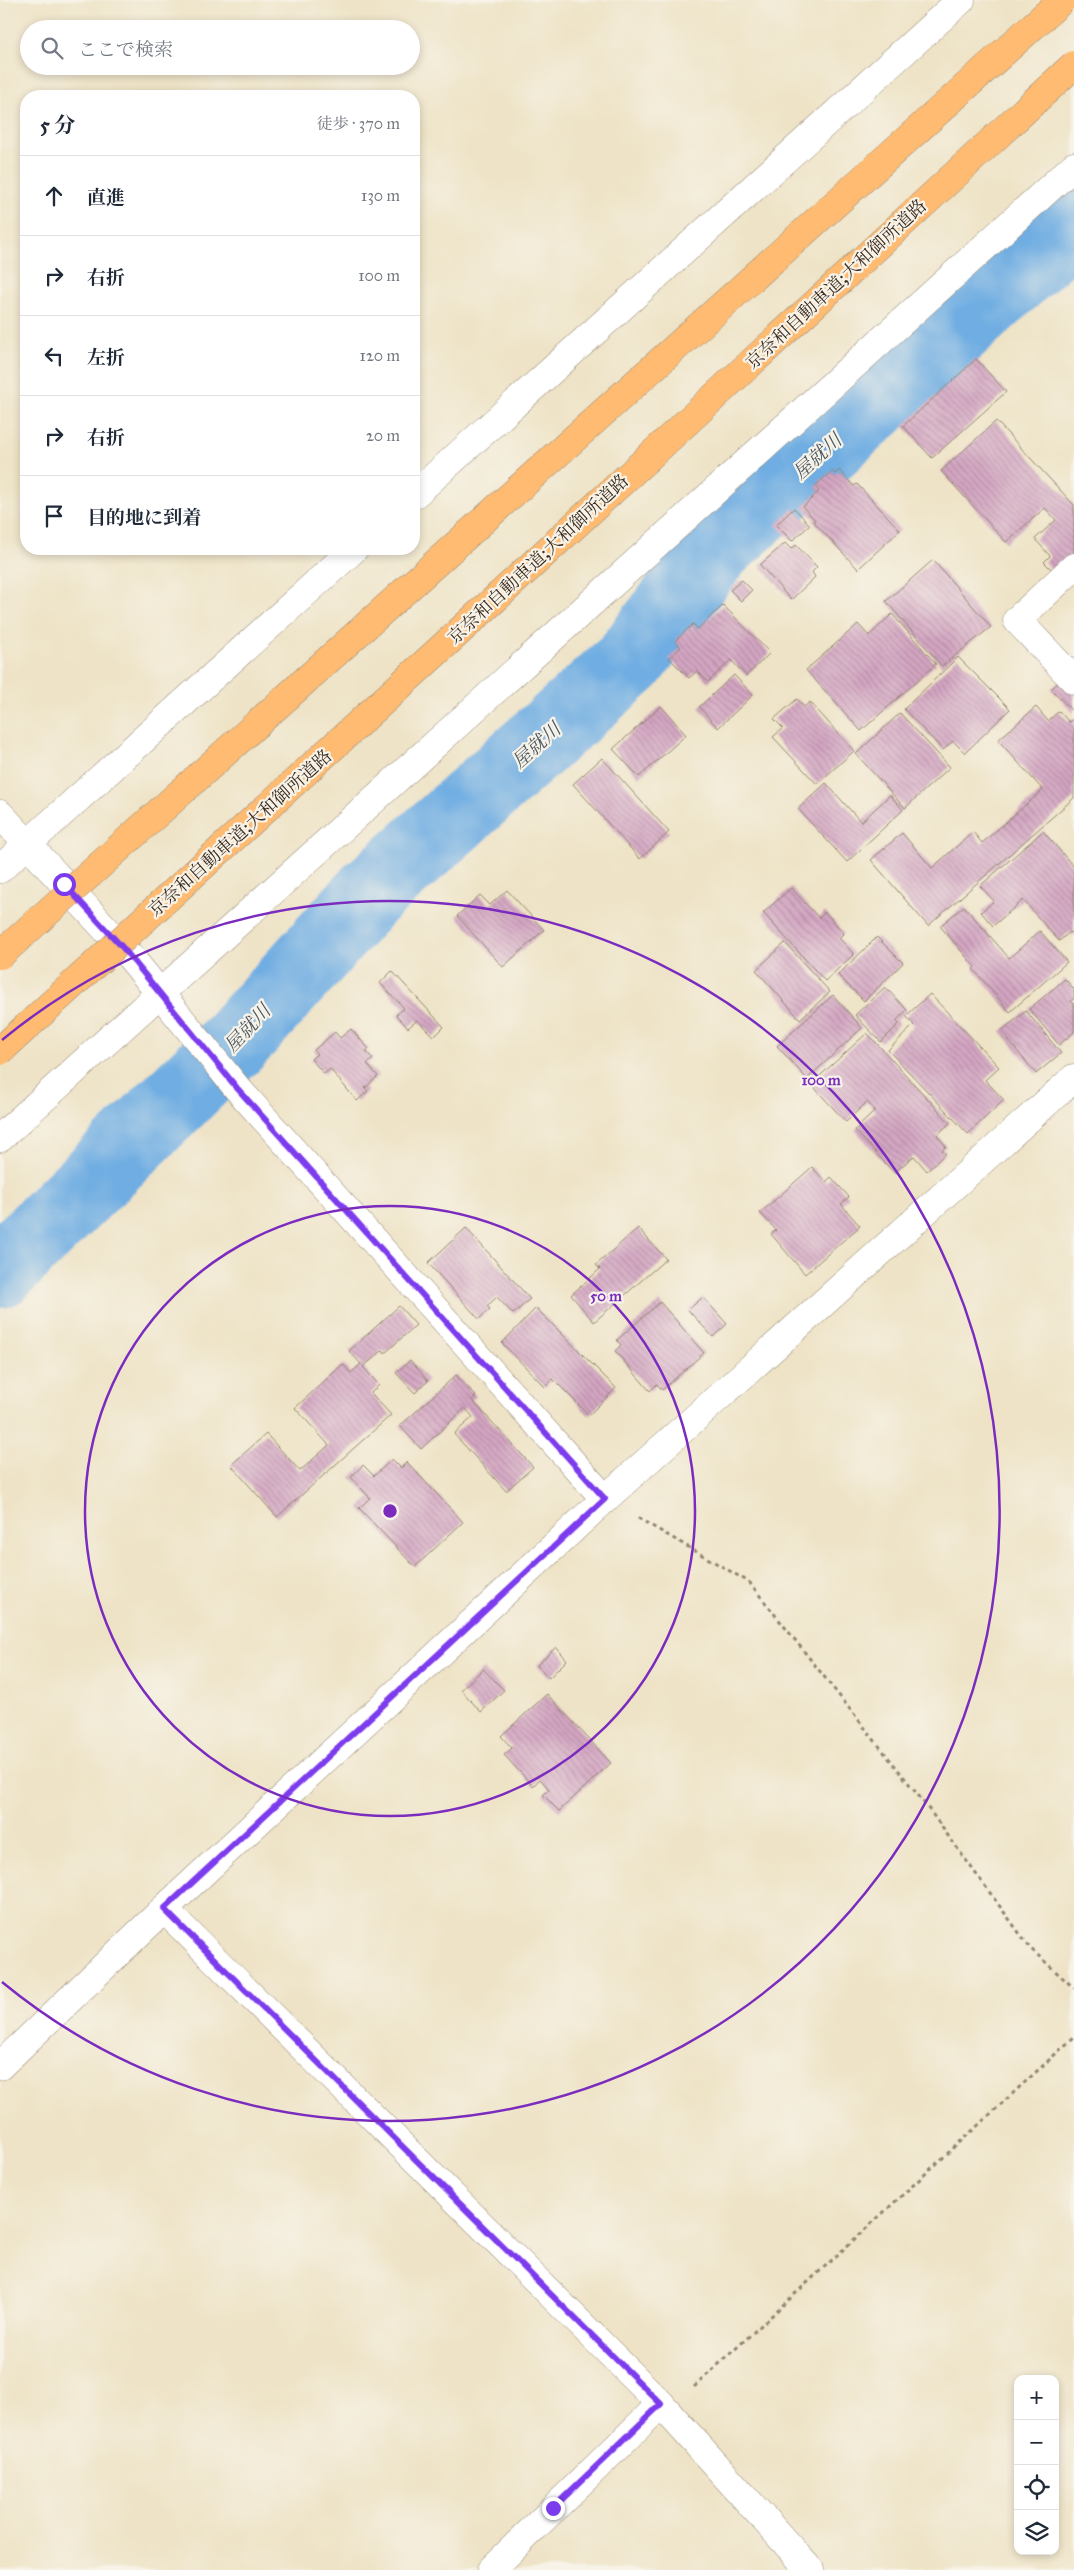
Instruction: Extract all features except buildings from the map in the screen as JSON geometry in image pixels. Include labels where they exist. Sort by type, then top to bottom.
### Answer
[{"type":"highway","points":[[0,955],[1062,0]]},
{"type":"highway","name":"京奈和自動車道;大和御所道路","points":[[0,1051],[495,600],[1074,65]]},
{"type":"street","points":[[420,490],[961,0]]},
{"type":"street","points":[[0,1138],[1074,166]]},
{"type":"street","points":[[0,869],[347,555]]},
{"type":"street","points":[[1074,567],[1017,620],[1074,680]]},
{"type":"street","points":[[0,814],[123,948],[237,1088],[605,1499]]},
{"type":"street","points":[[0,2066],[164,1909],[605,1499],[1074,1078]]},
{"type":"street","points":[[164,1909],[665,2407],[810,2570]]},
{"type":"street","points":[[492,2570],[665,2407]]},
{"type":"path","points":[[605,1499],[749,1582],[922,1800],[1031,1949],[1074,1988]]},
{"type":"path","points":[[665,2407],[1074,2037]]},
{"type":"waterway","name":"屋就川","points":[[0,1271],[236,1041],[371,892],[629,662],[716,548],[1074,223]]},
{"type":"route","points":[[64,884],[123,948],[237,1088],[605,1499],[164,1909],[661,2404],[553,2508]]}]
